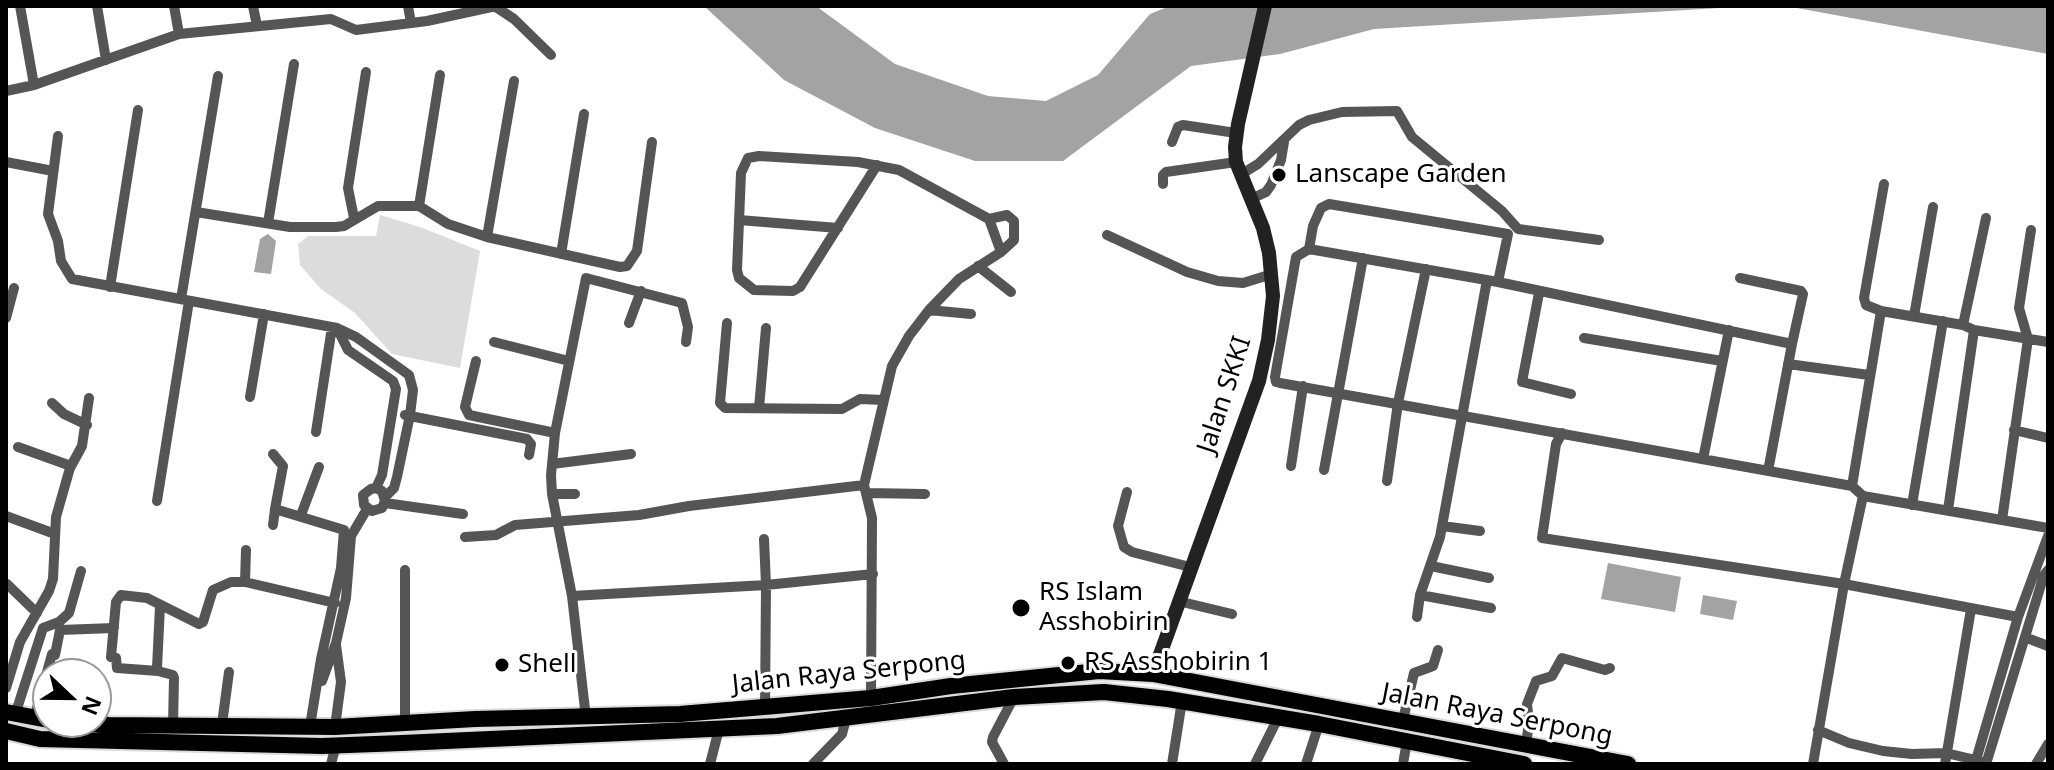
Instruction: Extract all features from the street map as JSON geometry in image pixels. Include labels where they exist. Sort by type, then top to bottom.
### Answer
[{"type":"main road","name":"Jalan SKKI","points":[[1153,674],[1259,381],[1272,318],[1272,274],[1263,228],[1238,168],[1237,129],[1265,6]]},
{"type":"main road","name":"Jalan Raya Serpong","points":[[112,725],[335,727],[475,719],[586,718],[765,709],[1072,672],[1153,674],[1628,764]]},
{"type":"main road","points":[[993,700],[994,681]]},
{"type":"main road","name":"Jalan Raya Serpong","points":[[6,731],[40,739],[336,745],[719,729],[846,719],[1014,697],[1104,692],[1182,701],[1319,724],[1516,763]]},
{"type":"main road","points":[[10,713],[32,718]]},
{"type":"main road","points":[[272,745],[274,726]]},
{"type":"street","points":[[20,6],[34,85]]},
{"type":"street","points":[[97,6],[106,60]]},
{"type":"street","points":[[174,6],[179,34]]},
{"type":"street","points":[[253,6],[257,26]]},
{"type":"street","points":[[329,6],[331,19]]},
{"type":"street","points":[[408,6],[411,23]]},
{"type":"street","points":[[6,91],[34,85],[179,34],[331,19],[356,30],[496,6],[551,55]]},
{"type":"street","points":[[268,223],[294,64]]},
{"type":"street","points":[[354,218],[348,188],[366,72]]},
{"type":"street","points":[[419,206],[440,75]]},
{"type":"street","points":[[157,501],[196,212],[218,76]]},
{"type":"street","points":[[487,237],[514,81]]},
{"type":"street","points":[[110,287],[138,110]]},
{"type":"street","points":[[1163,184],[1166,172],[1238,168],[1284,142],[1299,125],[1323,116],[1342,112],[1397,111],[1412,137],[1502,211],[1518,229],[1599,240]]},
{"type":"street","points":[[561,254],[584,114]]},
{"type":"street","points":[[1172,142],[1178,127],[1183,125],[1237,129]]},
{"type":"street","points":[[58,136],[48,214],[66,272],[72,279],[334,327],[356,337],[409,375],[413,390],[410,415],[394,488],[377,510],[367,509]]},
{"type":"street","points":[[196,212],[290,227],[336,227],[344,226],[378,206],[419,206],[448,224],[487,237],[627,266],[637,251],[652,142]]},
{"type":"street","points":[[1251,199],[1266,192],[1271,185],[1284,142]]},
{"type":"street","points":[[871,698],[872,518],[865,489],[892,366],[899,351],[929,310],[959,279],[1013,244],[1014,221],[1007,215],[989,219],[899,170],[877,165],[858,162],[787,157],[748,158],[741,173],[737,270],[739,278],[754,290],[793,291],[800,287],[877,165]]},
{"type":"street","points":[[6,162],[53,171]]},
{"type":"street","points":[[1884,184],[1864,298],[1866,305],[1881,311],[2048,342]]},
{"type":"street","points":[[1309,249],[1313,226],[1321,208],[1329,204],[1508,234],[1492,281],[1442,526],[1420,595],[1417,617]]},
{"type":"street","points":[[1914,316],[1933,207]]},
{"type":"street","points":[[1948,510],[1968,328],[1986,218]]},
{"type":"street","points":[[989,219],[1001,252]]},
{"type":"street","points":[[739,220],[838,228]]},
{"type":"street","points":[[2002,520],[2028,339],[2019,308],[2031,230]]},
{"type":"street","points":[[1107,235],[1187,272],[1218,281],[1243,283],[1272,274]]},
{"type":"street","points":[[1792,344],[1492,281],[1309,249],[1296,257],[1275,377],[1276,382],[1280,383],[1852,486],[1863,496],[2048,528]]},
{"type":"street","points":[[1324,470],[1363,258]]},
{"type":"street","points":[[978,266],[1011,292]]},
{"type":"street","points":[[1387,481],[1398,403],[1426,269]]},
{"type":"street","points":[[586,718],[572,596],[552,494],[552,464],[555,433],[586,278],[682,303],[688,327],[686,342]]},
{"type":"street","points":[[1740,278],[1801,291],[1803,294],[1768,471]]},
{"type":"street","points":[[6,318],[14,288]]},
{"type":"street","points":[[629,323],[641,291]]},
{"type":"street","points":[[1539,293],[1522,382],[1571,394]]},
{"type":"street","points":[[929,310],[971,314]]},
{"type":"street","points":[[1852,486],[1881,311]]},
{"type":"street","points":[[250,397],[264,314]]},
{"type":"street","points":[[1912,505],[1943,321]]},
{"type":"street","points":[[727,323],[720,403],[725,408],[842,409],[860,399],[884,400]]},
{"type":"street","points":[[334,327],[348,350],[393,381],[396,389],[385,465],[376,488]]},
{"type":"street","points":[[316,432],[334,327]]},
{"type":"street","points":[[759,408],[766,328]]},
{"type":"street","points":[[1703,459],[1729,330]]},
{"type":"street","points":[[1584,338],[1722,361]]},
{"type":"street","points":[[494,342],[569,361]]},
{"type":"street","points":[[476,361],[465,407],[469,415],[555,433]]},
{"type":"street","points":[[1788,364],[1869,375]]},
{"type":"street","points":[[1291,466],[1303,386]]},
{"type":"street","points":[[6,688],[20,642],[53,579],[56,517],[71,466],[81,450],[89,398]]},
{"type":"street","points":[[52,403],[64,414],[87,425]]},
{"type":"street","points":[[394,413],[527,439],[531,444],[529,455]]},
{"type":"street","points":[[2014,430],[2048,438]]},
{"type":"street","points":[[1562,433],[1556,444],[1542,538],[1844,584],[2018,617]]},
{"type":"street","points":[[18,447],[71,466]]},
{"type":"street","points":[[273,454],[283,466],[273,525]]},
{"type":"street","points":[[552,464],[631,454]]},
{"type":"street","points":[[301,515],[319,467]]},
{"type":"street","points":[[367,509],[363,495],[366,491],[376,488],[382,491],[385,500]]},
{"type":"street","points":[[465,537],[496,535],[515,525],[639,515],[689,506],[865,489],[925,494]]},
{"type":"street","points":[[1127,492],[1118,526],[1124,547],[1132,552],[1190,567]]},
{"type":"street","points":[[552,494],[575,494]]},
{"type":"street","points":[[1813,764],[1844,584],[1863,496]]},
{"type":"street","points":[[385,500],[463,514]]},
{"type":"street","points":[[275,509],[344,530],[335,603],[321,659],[313,726]]},
{"type":"street","points":[[313,726],[348,585],[351,536],[367,509]]},
{"type":"street","points":[[6,516],[55,534]]},
{"type":"street","points":[[1442,526],[1480,531]]},
{"type":"street","points":[[1983,762],[2018,617],[2048,536]]},
{"type":"street","points":[[764,539],[765,709]]},
{"type":"street","points":[[245,582],[246,550]]},
{"type":"street","points":[[1431,566],[1489,578]]},
{"type":"street","points":[[405,570],[405,724]]},
{"type":"street","points":[[1983,762],[2048,570]]},
{"type":"street","points":[[10,713],[43,628],[59,622],[69,613],[81,571]]},
{"type":"street","points":[[572,596],[766,585],[873,574]]},
{"type":"street","points":[[173,725],[173,675],[117,668],[116,658],[111,657],[116,602],[121,595],[147,598],[199,624],[203,622],[213,590],[231,582],[245,582],[335,603]]},
{"type":"street","points":[[7,584],[37,613]]},
{"type":"street","points":[[1420,595],[1491,608]]},
{"type":"street","points":[[1178,601],[1232,614]]},
{"type":"street","points":[[158,671],[160,606]]},
{"type":"street","points":[[1946,759],[1971,609]]},
{"type":"street","points":[[51,658],[52,654],[55,655],[60,630],[114,628]]},
{"type":"street","points":[[2027,638],[2048,646]]},
{"type":"street","points":[[335,727],[341,682],[336,643]]},
{"type":"street","points":[[1403,720],[1414,673],[1433,666],[1438,650]]},
{"type":"street","points":[[1526,745],[1529,722],[1527,704],[1534,683],[1552,676],[1560,658],[1605,670],[1610,668]]},
{"type":"street","points":[[222,724],[229,672]]},
{"type":"street","points":[[1004,764],[992,742],[1014,697]]},
{"type":"street","points":[[1172,764],[1182,701]]},
{"type":"street","points":[[1255,764],[1278,718]]},
{"type":"street","points":[[813,764],[842,734],[846,719]]},
{"type":"street","points":[[1306,764],[1319,724]]},
{"type":"street","points":[[710,764],[719,729]]},
{"type":"street","points":[[1818,730],[1849,743],[1883,751],[1983,762]]},
{"type":"street","points":[[1403,764],[1407,741]]},
{"type":"street","points":[[2036,764],[2048,744]]},
{"type":"street","points":[[331,764],[336,745]]},
{"type":"shaded area","points":[[704,6],[816,6],[895,64],[988,96],[1046,101],[1098,75],[1150,14],[1170,6],[1752,6],[1374,29],[1280,54],[1191,66],[1063,161],[975,161],[875,128],[784,80]]},
{"type":"shaded area","points":[[1786,6],[2048,6],[2048,54]]},
{"type":"shaded area","points":[[380,215],[480,251],[460,368],[392,354],[355,313],[321,289],[300,265],[298,244],[308,236],[376,236]]},
{"type":"shaded area","points":[[268,234],[276,241],[271,274],[254,272],[260,239]]},
{"type":"shaded area","points":[[1608,563],[1681,577],[1675,612],[1601,599]]},
{"type":"shaded area","points":[[1703,595],[1737,601],[1733,620],[1700,614]]},
{"type":"place","name":"Lanscape Garden","points":[[1279,175]]},
{"type":"place","name":"RS Islam Asshobirin","points":[[1021,608]]},
{"type":"place","name":"RS Asshobirin 1","points":[[1068,663]]},
{"type":"place","name":"Shell","points":[[502,665]]}]
